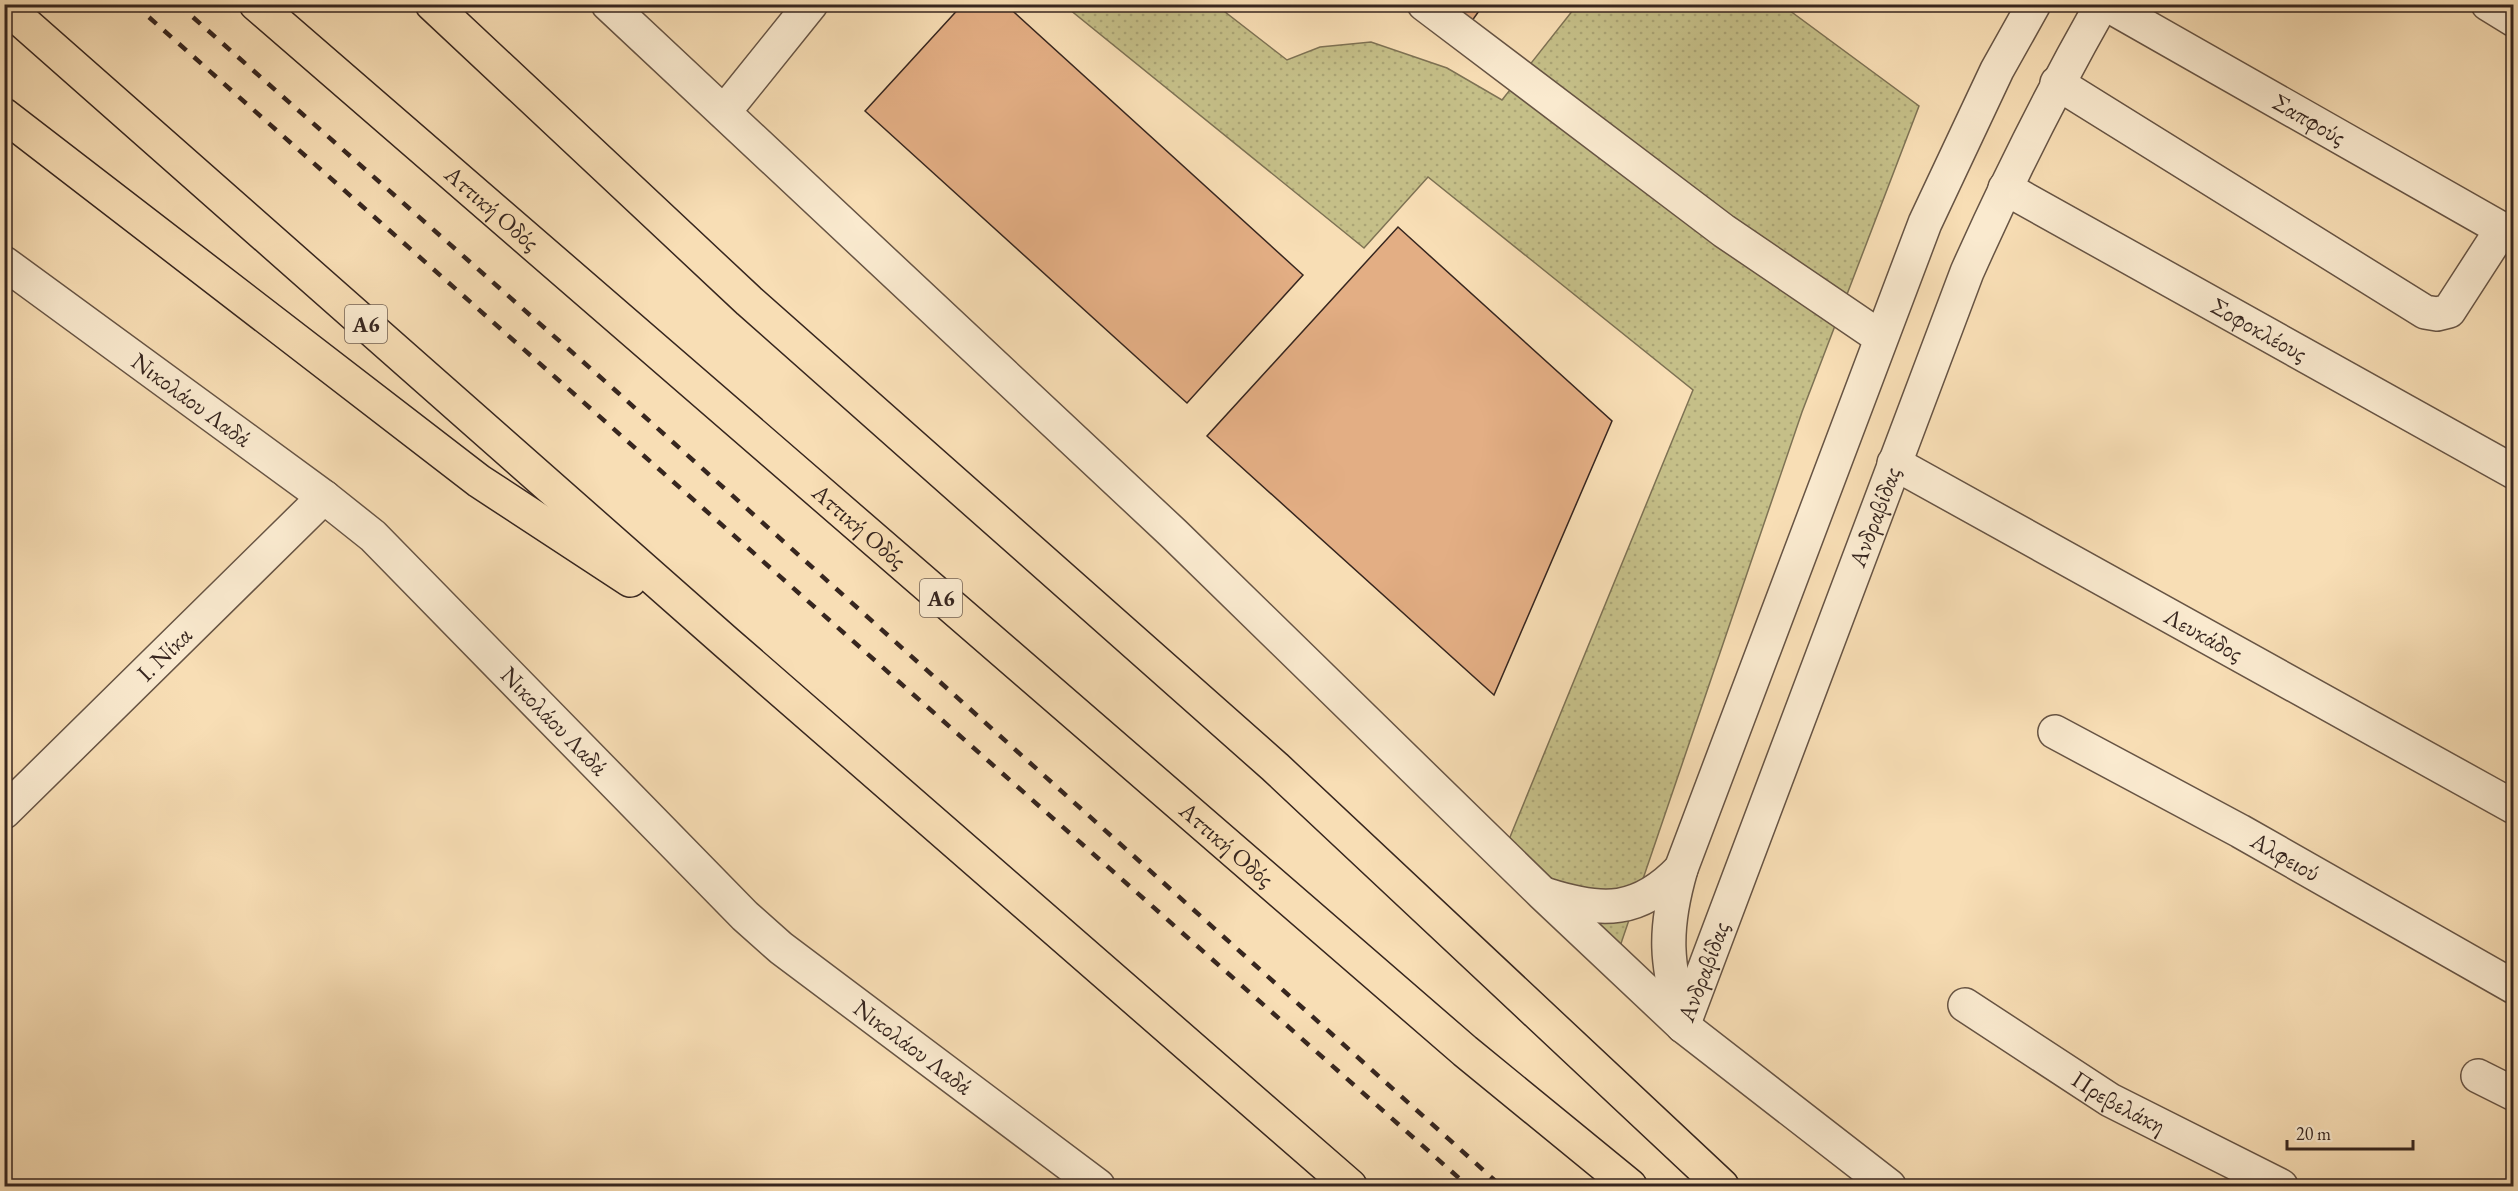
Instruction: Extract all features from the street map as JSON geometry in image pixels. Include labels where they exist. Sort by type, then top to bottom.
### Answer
[{"type":"highway","name":"Αττική Οδός","points":[[256,4],[1465,1051],[1630,1186]]},
{"type":"highway","points":[[432,4],[749,301],[1292,783],[1722,1186]]},
{"type":"highway","name":"Α6","points":[[4,5],[727,643],[1350,1186]]},
{"type":"highway","points":[[4,115],[479,481],[727,643]]},
{"type":"street","points":[[608,4],[1174,534],[1543,894],[1683,1026],[1889,1186]]},
{"type":"street","points":[[724,112],[811,4]]},
{"type":"street","points":[[1424,4],[1724,231],[1880,337]]},
{"type":"street","name":"Ανδραβίδας","points":[[1683,1026],[1672,986],[1667,948],[1670,908],[1681,869],[1880,337],[1952,161],[1997,70],[2034,4]]},
{"type":"street","name":"Ανδραβίδας","points":[[1683,1026],[1967,272],[2005,188],[2057,83],[2104,4]]},
{"type":"street","name":"Σαπφούς","points":[[2104,4],[2508,232]]},
{"type":"street","points":[[2488,4],[2514,20]]},
{"type":"street","points":[[2057,83],[2425,312],[2437,314],[2449,311],[2508,232]]},
{"type":"street","name":"Σοφοκλέους","points":[[2005,188],[2514,472]]},
{"type":"street","name":"Νικολάου Λαδά","points":[[4,262],[324,497],[373,536],[702,874],[781,948],[1098,1186]]},
{"type":"street","name":"Λευκάδος","points":[[1894,463],[2514,807]]},
{"type":"street","name":"Ι. Νίκα","points":[[4,812],[324,497]]},
{"type":"street","name":"Αλφειού","points":[[2055,732],[2240,831],[2514,987]]},
{"type":"street","points":[[1543,894],[1575,904],[1610,908],[1640,901],[1663,888],[1681,869]]},
{"type":"street","name":"Πρεβελάκη","points":[[1965,1005],[2110,1100],[2281,1186]]},
{"type":"street","points":[[2478,1076],[2514,1094]]},
{"type":"shaded area","points":[[1064,5],[1216,5],[1287,60],[1320,47],[1371,42],[1447,68],[1502,100],[1577,5],[1782,5],[1919,106],[1802,412],[1613,967],[1501,859],[1693,390],[1428,177],[1364,248]]},
{"type":"building","points":[[963,4],[1005,4],[1303,275],[1187,403],[865,111]]},
{"type":"building","points":[[1440,4],[1484,4],[1469,25]]},
{"type":"building","points":[[1398,227],[1612,421],[1494,695],[1207,436]]},
{"type":"railway","points":[[134,4],[1468,1186]]},
{"type":"railway","points":[[178,4],[616,391],[1501,1186]]}]
